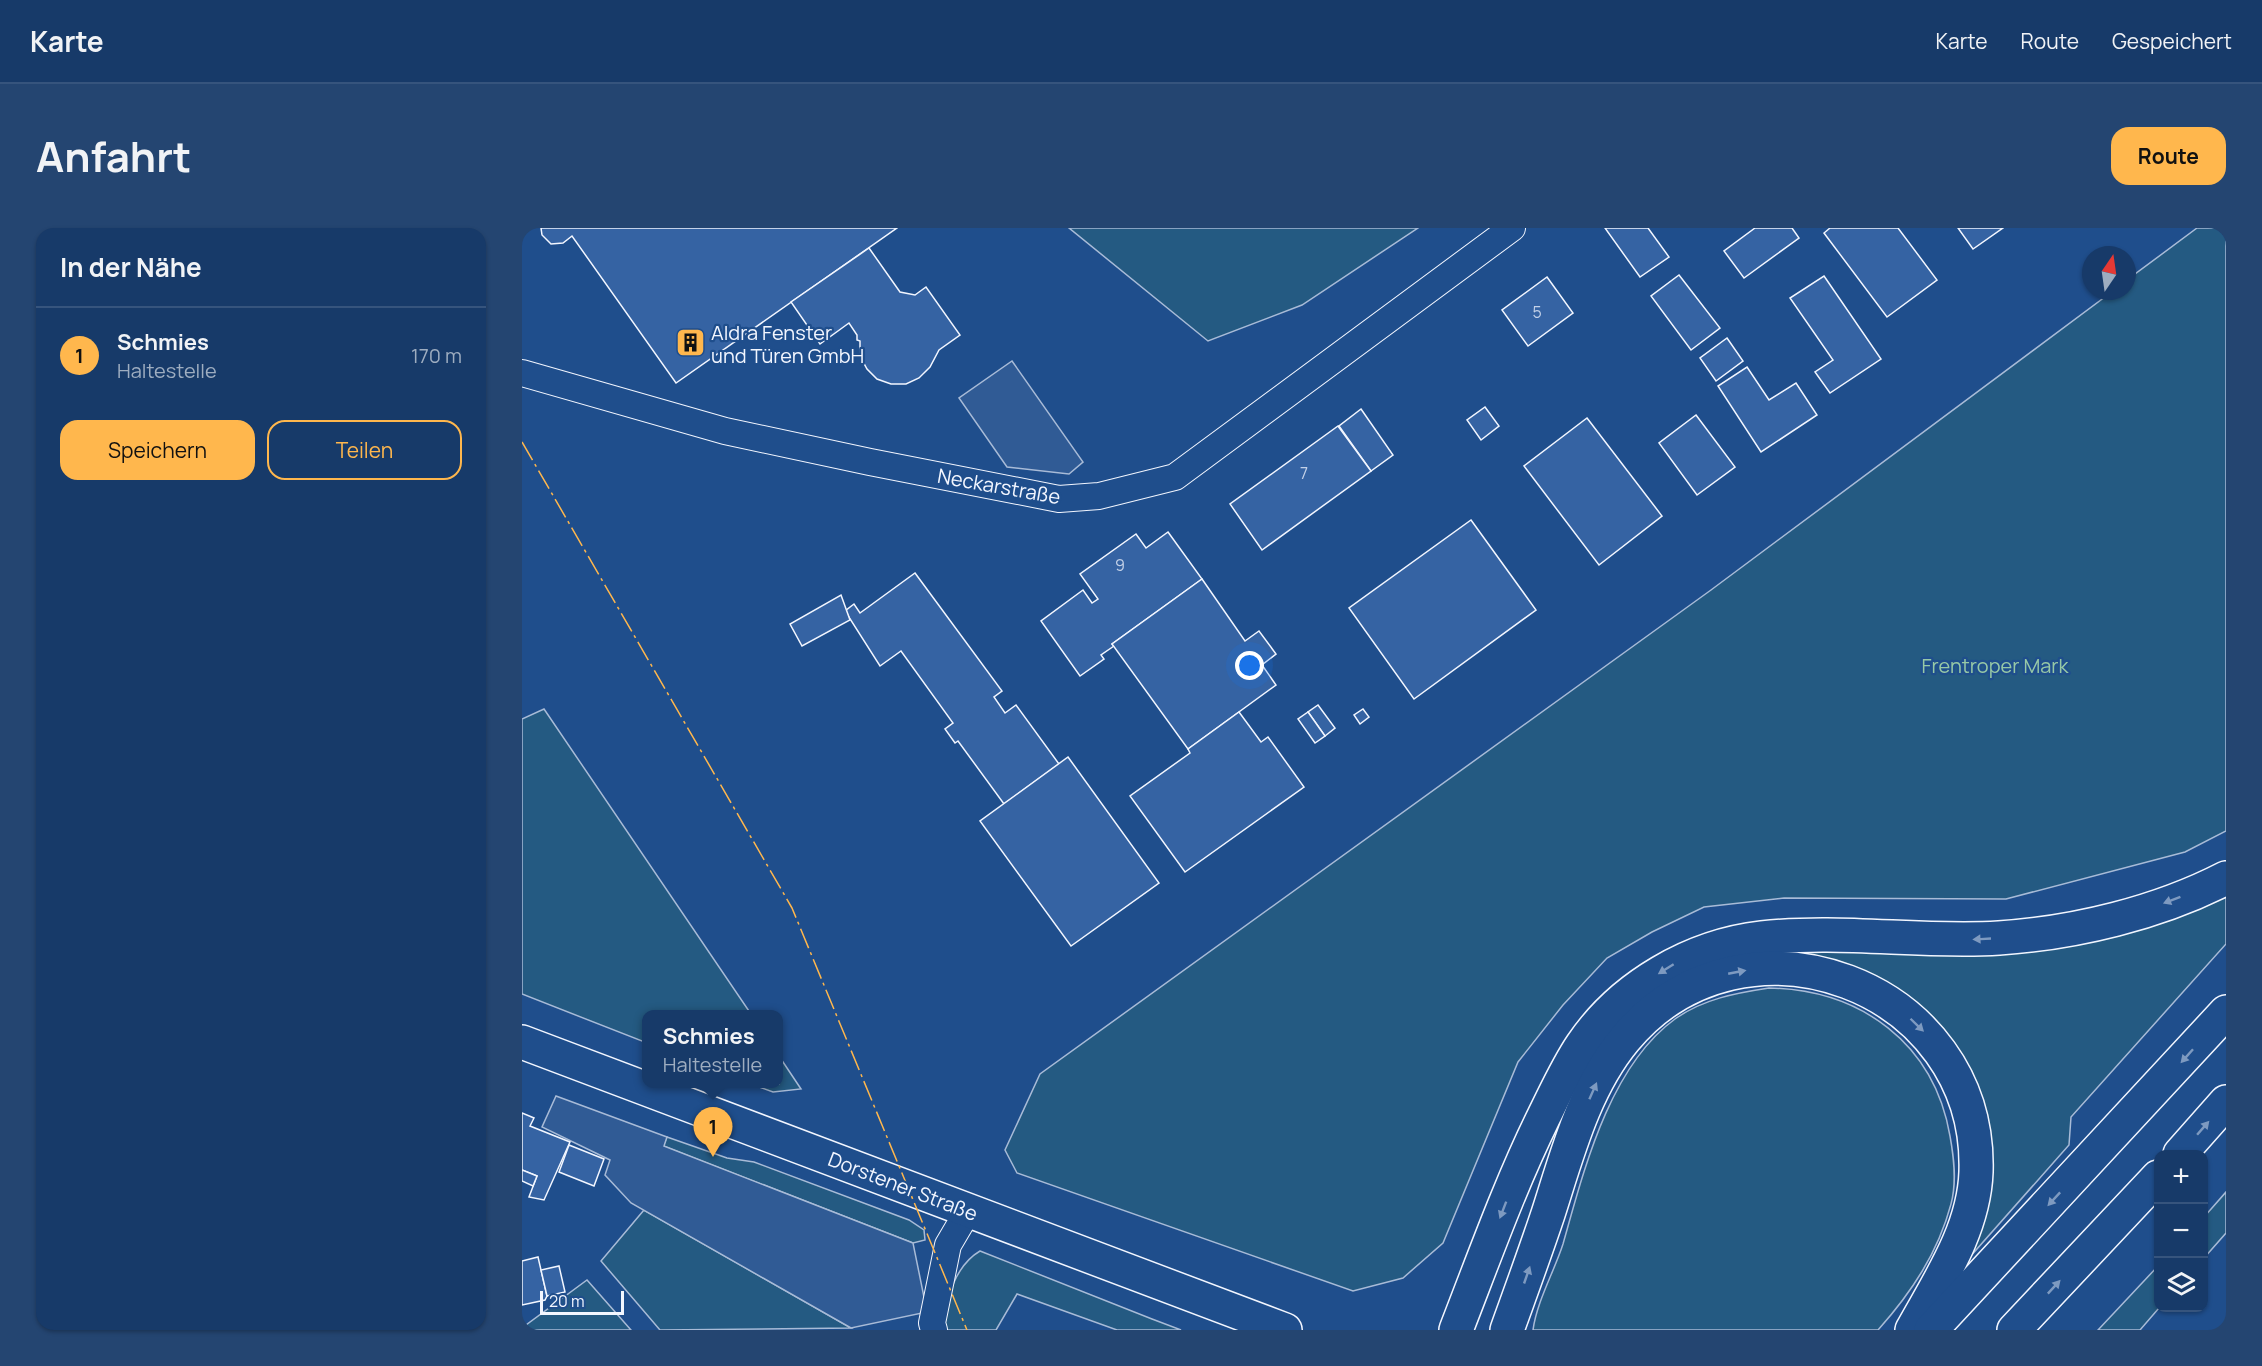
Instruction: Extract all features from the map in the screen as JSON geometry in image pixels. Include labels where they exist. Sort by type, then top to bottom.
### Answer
[{"type":"main road","points":[[1456,1330],[1525,1155],[1568,1067],[1597,1024],[1632,991],[1673,964],[1716,948],[1762,938],[1829,935],[1973,939],[2056,932],[2112,919],[2165,903],[2226,878]]},
{"type":"main road","points":[[1508,1330],[1584,1111],[1614,1053],[1645,1018],[1694,986],[1726,974],[1756,969],[1784,968],[1812,971],[1839,978],[1890,1003],[1920,1028],[1937,1047],[1962,1092],[1974,1144],[1974,1193],[1955,1251],[1911,1330]]},
{"type":"main road","points":[[1931,1330],[2226,1012]]},
{"type":"main road","name":"Dorstener Straße","points":[[522,1042],[642,1087]]},
{"type":"main road","name":"Dorstener Straße","points":[[644,1088],[1285,1330]]},
{"type":"main road","points":[[2184,1150],[2226,1102]]},
{"type":"main road","points":[[2014,1330],[2154,1181]]},
{"type":"street","name":"Neckarstraße","points":[[522,373],[714,428],[859,460],[1059,499],[1099,496],[1175,477],[1512,228]]},
{"type":"street","points":[[934,1330],[932,1323],[948,1245],[968,1210]]},
{"type":"green space","points":[[1069,228],[1418,228],[1302,305],[1208,341]]},
{"type":"green space","name":"Frentroper Mark","points":[[2197,228],[2226,228],[2226,831],[2185,852],[2006,899],[1784,898],[1704,907],[1652,932],[1607,958],[1563,1005],[1518,1062],[1443,1243],[1403,1278],[1353,1291],[1017,1173],[1005,1150],[1040,1074],[1711,590],[2101,300],[2136,300],[2136,273]]},
{"type":"green space","points":[[544,709],[748,1010],[642,1010],[642,1041],[522,994],[522,719]]},
{"type":"green space","points":[[2226,888],[2226,944],[2071,1117],[2069,1145],[1968,1259],[1959,1065],[1802,958],[1802,946],[1961,952]]},
{"type":"green space","points":[[1769,988],[1803,991],[1834,999],[1862,1011],[1888,1028],[1910,1049],[1928,1074],[1941,1103],[1954,1161],[1954,1187],[1951,1204],[1931,1256],[1902,1302],[1878,1330],[1533,1330],[1542,1297],[1563,1244],[1590,1153],[1616,1092],[1633,1064],[1652,1039],[1686,1012],[1720,998]]},
{"type":"green space","points":[[783,1062],[801,1089],[773,1092],[762,1088],[783,1088]]},
{"type":"green space","points":[[667,1137],[727,1158],[754,1162],[909,1220],[924,1230],[925,1240],[913,1243],[663,1146]]},
{"type":"green space","points":[[2226,1192],[2226,1233],[2208,1253],[2208,1212]]},
{"type":"green space","points":[[644,1210],[851,1328],[660,1330],[601,1261]]},
{"type":"green space","points":[[980,1251],[1181,1330],[1117,1330],[1017,1294],[996,1330],[945,1330],[946,1308],[952,1286],[964,1265]]},
{"type":"green space","points":[[2154,1270],[2156,1312],[2140,1330],[2098,1330]]},
{"type":"green space","points":[[587,1280],[631,1330],[522,1330],[522,1328]]},
{"type":"shaded area","points":[[1012,361],[1083,462],[1069,474],[1007,467],[959,398]]},
{"type":"shaded area","points":[[556,1096],[667,1137],[664,1146],[913,1243],[927,1312],[851,1328],[631,1203],[605,1175],[610,1160],[542,1127]]},
{"type":"building","name":"Aldra Fenster und Türen GmbH","points":[[541,228],[897,228],[676,383],[572,236],[563,243],[551,244],[542,235]]},
{"type":"building","points":[[1605,228],[1648,228],[1669,257],[1640,277]]},
{"type":"building","points":[[1755,228],[1792,228],[1799,238],[1744,278],[1724,251]]},
{"type":"building","points":[[1830,228],[1898,228],[1937,280],[1887,317],[1824,233]]},
{"type":"building","points":[[1958,228],[2003,228],[1973,249]]},
{"type":"building","points":[[869,248],[900,292],[915,295],[926,287],[960,335],[939,350],[930,367],[919,378],[906,384],[891,384],[877,379],[867,369],[860,356],[860,341],[857,340],[857,335],[849,323],[820,344],[791,302]]},
{"type":"building","points":[[1679,275],[1720,328],[1691,350],[1651,296]]},
{"type":"building","points":[[1824,276],[1881,359],[1830,393],[1815,372],[1833,360],[1790,298]]},
{"type":"building","points":[[1547,277],[1573,313],[1528,346],[1502,310]]},
{"type":"building","points":[[1727,338],[1743,361],[1716,381],[1700,358]]},
{"type":"building","points":[[1747,367],[1769,400],[1796,383],[1817,415],[1761,452],[1718,386]]},
{"type":"building","points":[[1485,407],[1499,426],[1481,440],[1467,420]]},
{"type":"building","points":[[1361,409],[1393,455],[1371,471],[1339,426]]},
{"type":"building","points":[[1696,415],[1735,467],[1697,495],[1659,443]]},
{"type":"building","points":[[1587,418],[1662,516],[1599,565],[1524,466]]},
{"type":"building","points":[[1338,426],[1371,471],[1262,550],[1230,504]]},
{"type":"building","points":[[1471,520],[1536,610],[1414,699],[1349,608]]},
{"type":"building","points":[[1168,532],[1202,579],[1112,644],[1114,646],[1101,655],[1104,659],[1080,676],[1041,621],[1083,590],[1092,603],[1098,599],[1080,574],[1136,534],[1146,548]]},
{"type":"building","points":[[915,573],[1002,691],[994,697],[1005,713],[1016,705],[1059,764],[1004,804],[958,741],[955,743],[945,729],[953,723],[901,651],[880,666],[845,611],[854,604],[860,613]]},
{"type":"building","points":[[1202,579],[1245,641],[1259,631],[1276,654],[1262,665],[1276,685],[1188,749],[1112,644]]},
{"type":"building","points":[[841,595],[850,620],[802,646],[790,624]]},
{"type":"building","points":[[1318,705],[1335,728],[1325,736],[1308,712]]},
{"type":"building","points":[[1363,709],[1369,717],[1360,724],[1354,715]]},
{"type":"building","points":[[1239,712],[1261,742],[1268,737],[1304,787],[1185,872],[1130,796],[1190,753],[1188,749]]},
{"type":"building","points":[[1308,712],[1325,736],[1315,743],[1298,719]]},
{"type":"building","points":[[1068,757],[1159,883],[1071,946],[980,821]]},
{"type":"building","points":[[522,1113],[534,1118],[530,1126],[570,1142],[544,1200],[529,1197],[537,1176],[522,1170]]},
{"type":"building","points":[[569,1145],[604,1159],[594,1186],[559,1172]]},
{"type":"building","points":[[522,1170],[537,1176],[533,1186],[522,1181]]},
{"type":"building","points":[[538,1257],[547,1296],[545,1300],[522,1305],[522,1261]]},
{"type":"building","points":[[559,1266],[565,1292],[547,1296],[541,1270]]},
{"type":"power","points":[[522,442],[792,908],[967,1330]]},
{"type":"place","name":"Aldra Fenster und Türen GmbH","points":[[690,343]]},
{"type":"place","name":"Schmies","points":[[713,1157]]}]
